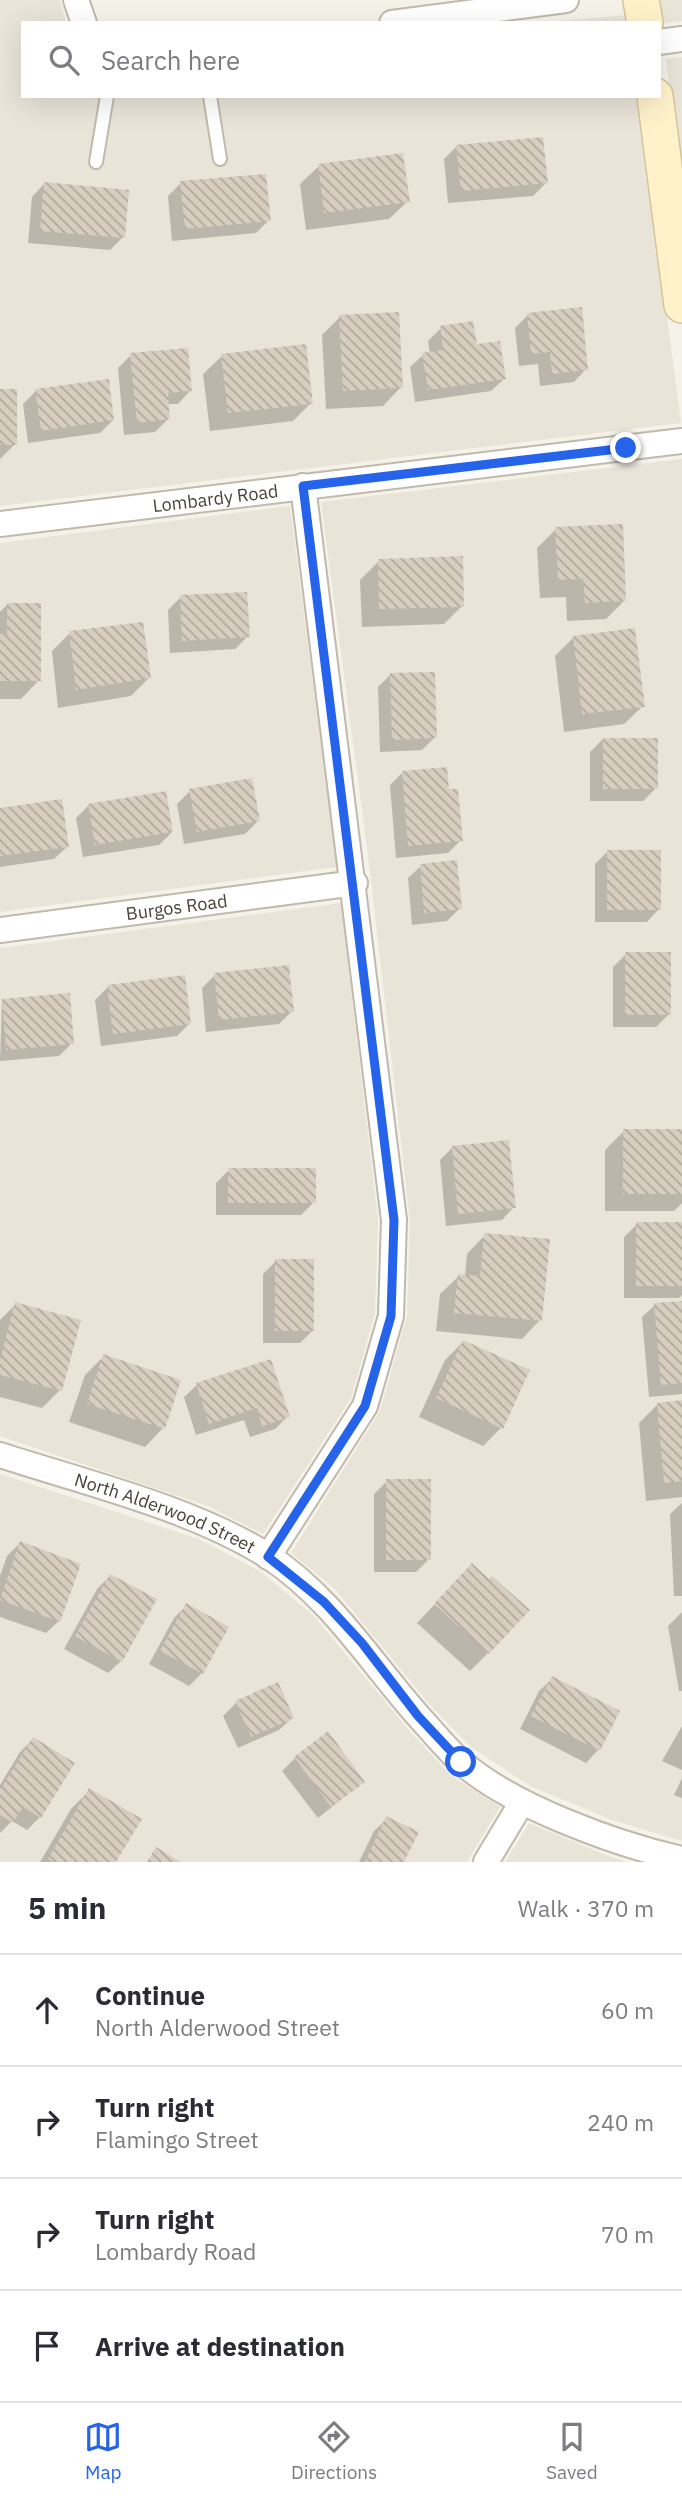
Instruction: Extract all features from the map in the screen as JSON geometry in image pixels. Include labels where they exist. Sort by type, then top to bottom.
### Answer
[{"type":"street","points":[[76,0],[83,21]]},
{"type":"street","points":[[407,21],[566,0]]},
{"type":"street","points":[[641,0],[645,21]]},
{"type":"street","points":[[661,42],[682,39]]},
{"type":"street","points":[[655,98],[682,305]]},
{"type":"street","name":"Lombardy Road","points":[[0,524],[682,441]]},
{"type":"street","points":[[268,1557],[365,1406],[391,1316],[394,1220],[355,883],[303,486]]},
{"type":"street","name":"Burgos Road","points":[[0,930],[355,883]]},
{"type":"street","name":"North Alderwood Street","points":[[0,1455],[204,1523],[268,1557],[324,1602],[362,1643],[418,1716],[461,1762],[523,1802],[607,1837],[682,1859]]},
{"type":"street","points":[[486,1862],[523,1802]]},
{"type":"lane","points":[[96,162],[107,98]]},
{"type":"lane","points":[[211,98],[219,159]]},
{"type":"shaded area","points":[[0,0],[60,0],[65,21],[21,21],[21,98],[638,98],[681,423],[0,506]]},
{"type":"shaded area","points":[[658,0],[682,0],[682,21],[661,24]]},
{"type":"shaded area","points":[[628,15],[629,21],[559,21]]},
{"type":"shaded area","points":[[682,57],[682,182],[666,59]]},
{"type":"shaded area","points":[[682,459],[682,1841],[612,1820],[530,1786],[471,1747],[429,1704],[335,1589],[291,1553],[380,1411],[407,1316],[410,1221],[369,863],[321,502]]},
{"type":"shaded area","points":[[290,506],[337,867],[0,912],[0,543]]},
{"type":"shaded area","points":[[341,903],[378,1221],[375,1313],[351,1398],[263,1534],[208,1506],[0,1436],[0,948]]},
{"type":"shaded area","points":[[0,1474],[199,1539],[261,1572],[314,1616],[407,1728],[450,1775],[500,1807],[467,1862],[0,1862]]},
{"type":"shaded area","points":[[529,1823],[603,1854],[627,1862],[505,1862]]},
{"type":"building","points":[[543,137],[548,183],[461,191],[456,145]]},
{"type":"building","points":[[403,153],[410,202],[324,213],[318,164]]},
{"type":"building","points":[[266,174],[271,221],[185,229],[180,181]]},
{"type":"building","points":[[44,182],[129,190],[125,238],[40,231]]},
{"type":"building","points":[[582,307],[588,370],[552,374],[550,352],[531,354],[527,313]]},
{"type":"building","points":[[399,312],[403,388],[343,391],[339,315]]},
{"type":"building","points":[[473,321],[477,344],[500,341],[506,379],[428,390],[422,353],[443,350],[440,326]]},
{"type":"building","points":[[306,344],[313,404],[228,413],[221,354]]},
{"type":"building","points":[[188,348],[192,391],[168,393],[170,419],[137,423],[130,353]]},
{"type":"building","points":[[109,379],[114,420],[41,431],[35,389]]},
{"type":"building","points":[[0,389],[17,389],[17,445],[0,445]]},
{"type":"building","points":[[623,524],[626,601],[585,603],[583,579],[558,580],[555,527]]},
{"type":"building","points":[[463,556],[464,607],[379,609],[378,559]]},
{"type":"building","points":[[247,592],[250,637],[182,641],[180,595]]},
{"type":"building","points":[[7,603],[41,603],[41,681],[0,681],[0,634],[7,634]]},
{"type":"building","points":[[143,622],[151,678],[76,690],[69,631]]},
{"type":"building","points":[[635,628],[645,707],[582,714],[573,636]]},
{"type":"building","points":[[435,672],[437,738],[392,740],[390,673]]},
{"type":"building","points":[[603,738],[658,738],[658,789],[603,789]]},
{"type":"building","points":[[447,767],[449,789],[458,789],[463,841],[408,846],[402,771]]},
{"type":"building","points":[[252,778],[260,821],[197,832],[189,789]]},
{"type":"building","points":[[166,791],[173,832],[95,845],[88,804]]},
{"type":"building","points":[[62,799],[69,847],[0,856],[0,808]]},
{"type":"building","points":[[607,850],[661,850],[661,910],[607,910]]},
{"type":"building","points":[[457,860],[462,909],[424,913],[420,864]]},
{"type":"building","points":[[625,952],[671,952],[671,1015],[625,1015]]},
{"type":"building","points":[[289,965],[294,1012],[219,1020],[214,973]]},
{"type":"building","points":[[185,975],[191,1024],[113,1034],[107,985]]},
{"type":"building","points":[[70,993],[74,1044],[6,1050],[2,999]]},
{"type":"building","points":[[623,1129],[682,1129],[682,1194],[623,1194]]},
{"type":"building","points":[[509,1140],[516,1208],[458,1214],[452,1146]]},
{"type":"building","points":[[228,1168],[316,1168],[316,1203],[228,1203]]},
{"type":"building","points":[[636,1222],[682,1222],[682,1286],[636,1286]]},
{"type":"building","points":[[484,1233],[550,1239],[542,1321],[454,1313],[458,1274],[480,1276]]},
{"type":"building","points":[[275,1259],[314,1259],[314,1331],[275,1331]]},
{"type":"building","points":[[682,1301],[682,1383],[661,1385],[654,1303]]},
{"type":"building","points":[[15,1302],[81,1320],[62,1391],[0,1375],[0,1361]]},
{"type":"building","points":[[463,1340],[530,1370],[503,1429],[436,1398]]},
{"type":"building","points":[[103,1354],[181,1380],[165,1429],[87,1404]]},
{"type":"building","points":[[271,1359],[290,1417],[262,1426],[257,1408],[209,1424],[196,1383]]},
{"type":"building","points":[[682,1400],[682,1481],[664,1483],[657,1403]]},
{"type":"building","points":[[386,1479],[431,1479],[431,1560],[386,1560]]},
{"type":"building","points":[[20,1541],[81,1564],[60,1622],[0,1600]]},
{"type":"building","points":[[472,1563],[489,1579],[492,1576],[530,1610],[489,1654],[434,1604]]},
{"type":"building","points":[[110,1574],[157,1599],[122,1662],[75,1636]]},
{"type":"building","points":[[186,1603],[229,1627],[203,1674],[160,1651]]},
{"type":"building","points":[[552,1676],[620,1711],[600,1751],[531,1716]]},
{"type":"building","points":[[278,1682],[294,1718],[251,1737],[235,1701]]},
{"type":"building","points":[[328,1731],[365,1782],[331,1807],[294,1757]]},
{"type":"building","points":[[33,1737],[75,1763],[41,1818],[23,1807],[13,1823],[0,1815],[0,1790]]},
{"type":"building","points":[[89,1788],[142,1819],[116,1862],[53,1862],[48,1859]]},
{"type":"building","points":[[386,1816],[419,1832],[404,1862],[365,1862]]},
{"type":"building","points":[[156,1847],[181,1862],[147,1862]]},
{"type":"route","points":[[461,1762],[418,1716],[362,1643],[324,1602],[268,1557],[365,1406],[391,1316],[394,1220],[355,883],[303,486],[626,448]]}]
